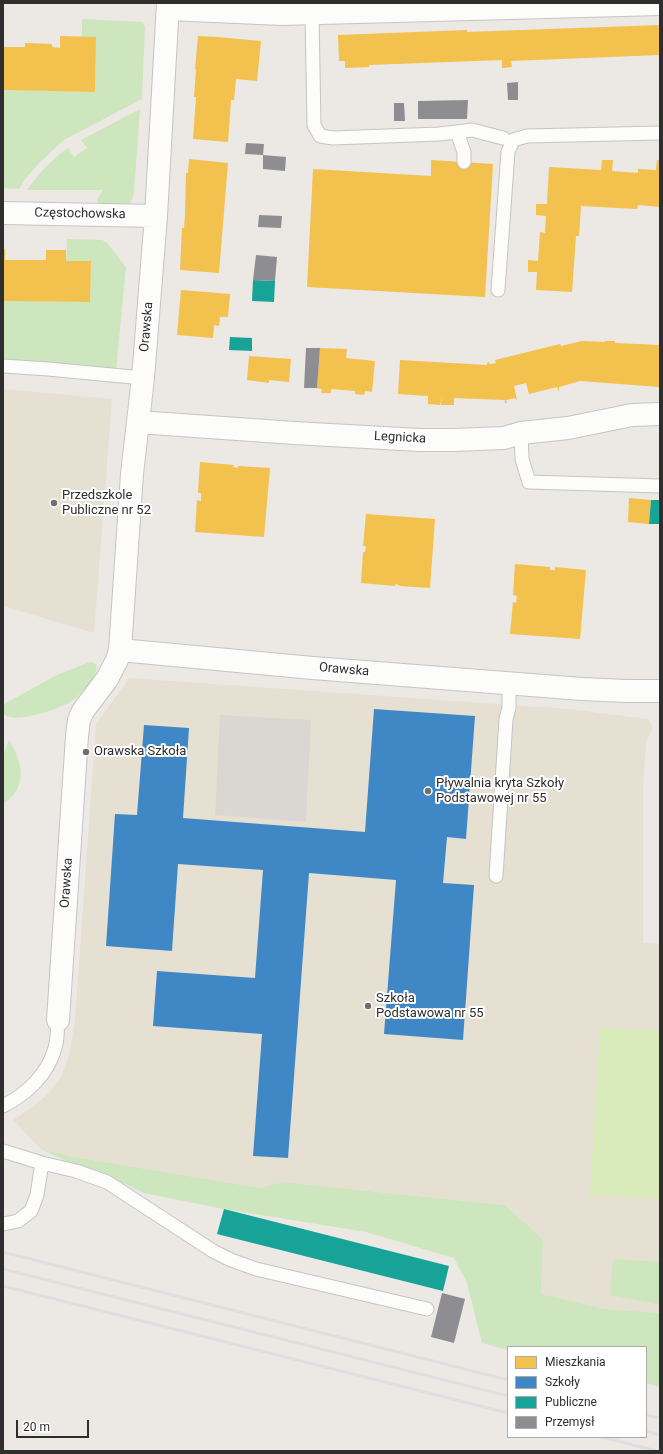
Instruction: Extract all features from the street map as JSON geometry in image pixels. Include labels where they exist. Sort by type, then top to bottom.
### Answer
[{"type":"street","points":[[168,6],[276,14],[660,4]]},
{"type":"street","name":"Orawska","points":[[58,1020],[76,741],[79,720],[83,711],[114,668],[120,650],[132,474],[143,378],[156,216],[168,6]]},
{"type":"street","name":"Częstochowska","points":[[3,213],[156,216]]},
{"type":"street","name":"Legnicka","points":[[138,422],[420,440],[454,440],[504,438],[521,433],[568,428],[632,415],[660,414]]},
{"type":"street","name":"Orawska","points":[[120,650],[325,669],[568,688],[660,691]]},
{"type":"lane","points":[[312,13],[314,125],[320,136],[333,138],[439,134],[472,130],[503,138]]},
{"type":"lane","points":[[457,132],[464,152],[464,162]]},
{"type":"lane","points":[[498,290],[508,152],[513,140],[527,136],[660,133]]},
{"type":"lane","points":[[3,366],[143,378]]},
{"type":"lane","points":[[521,433],[522,459],[529,482],[660,486]]},
{"type":"lane","points":[[496,876],[506,719],[509,708],[509,683]]},
{"type":"lane","name":"Orawska","points":[[3,1106],[25,1092],[45,1072],[56,1047],[58,1020]]},
{"type":"lane","points":[[3,1151],[42,1163],[76,1171],[107,1182],[197,1242],[231,1260],[256,1269],[428,1309]]},
{"type":"lane","points":[[3,1224],[18,1221],[31,1211],[37,1195],[42,1163]]},
{"type":"shaded area","name":"Przedszkole Publiczne nr 52","points":[[3,389],[112,399],[94,633],[3,606]]},
{"type":"shaded area","name":"Szkoła Podstawowa nr 55","points":[[129,678],[568,709],[648,719],[653,727],[646,743],[643,786],[643,943],[660,944],[660,1313],[606,1309],[541,1294],[543,1239],[505,1205],[282,1182],[260,1188],[68,1156],[41,1149],[13,1120],[48,1094],[61,1076],[69,1056],[75,1020],[96,724]]},
{"type":"shaded area","points":[[220,715],[311,720],[306,822],[215,815]]},
{"type":"green space","points":[[82,19],[143,22],[145,27],[142,99],[64,140],[39,163],[19,189],[3,188],[3,90],[95,92],[96,38],[82,37]]},
{"type":"green space","points":[[140,109],[134,192],[133,198],[127,207],[100,207],[97,200],[103,190],[27,190],[46,167],[68,148],[74,157],[87,148],[81,140]]},
{"type":"green space","points":[[67,239],[102,240],[107,243],[126,267],[116,371],[3,361],[3,301],[90,302],[91,261],[66,261]]},
{"type":"green space","points":[[90,662],[96,664],[93,679],[80,694],[67,704],[32,716],[16,718],[6,716],[3,712],[4,704],[57,675]]},
{"type":"green space","points":[[9,740],[14,748],[21,774],[20,783],[16,791],[11,798],[3,804],[3,757]]},
{"type":"green space","points":[[600,1027],[660,1031],[660,1199],[590,1195]]},
{"type":"green space","points":[[41,1149],[68,1156],[260,1188],[282,1182],[505,1205],[543,1239],[541,1294],[606,1309],[660,1313],[660,1387],[647,1383],[647,1346],[507,1346],[507,1350],[482,1343],[467,1283],[454,1258],[366,1232],[224,1209],[144,1193],[100,1172],[71,1163]]},
{"type":"green space","points":[[613,1259],[660,1262],[660,1305],[610,1295]]},
{"type":"building: Mieszkania","points":[[660,25],[660,55],[511,61],[512,67],[502,68],[502,60],[369,65],[369,67],[345,68],[345,61],[339,61],[338,35]]},
{"type":"building: Mieszkania","points":[[60,36],[96,37],[95,92],[3,90],[3,47],[25,47],[25,43],[52,44],[52,47],[60,48]]},
{"type":"building: Mieszkania","points":[[198,36],[261,41],[257,81],[236,79],[234,100],[231,100],[228,142],[193,139],[196,97],[194,97],[195,69]]},
{"type":"building: Mieszkania","points":[[189,159],[228,163],[219,273],[180,270],[182,228],[184,228],[185,215],[186,173],[188,173]]},
{"type":"building: Mieszkania","points":[[431,160],[493,164],[485,297],[307,287],[313,169],[431,176]]},
{"type":"building: Mieszkania","points":[[602,160],[613,160],[612,171],[638,173],[638,169],[656,170],[657,160],[660,160],[660,207],[638,205],[637,209],[581,206],[579,236],[576,236],[572,292],[536,290],[537,272],[528,272],[528,260],[538,261],[540,232],[545,233],[546,216],[536,215],[536,204],[547,204],[549,167],[601,170]]},
{"type":"building: Mieszkania","points":[[3,249],[5,249],[5,260],[46,260],[46,250],[66,250],[66,261],[91,261],[90,302],[3,301]]},
{"type":"building: Mieszkania","points":[[181,290],[230,294],[228,317],[220,317],[219,326],[214,325],[213,338],[177,335]]},
{"type":"building: Mieszkania","points":[[582,341],[615,341],[615,343],[660,345],[660,387],[580,381],[559,387],[559,392],[557,387],[529,394],[526,383],[514,386],[517,400],[515,398],[506,400],[507,403],[505,403],[505,400],[454,398],[454,405],[441,405],[442,397],[440,405],[428,404],[428,396],[398,394],[400,360],[487,365],[489,362],[489,364],[496,363],[495,360],[560,344],[561,346]]},
{"type":"building: Mieszkania","points":[[320,348],[347,349],[346,358],[375,361],[372,392],[365,391],[364,395],[355,394],[355,391],[331,389],[331,393],[321,393],[322,389],[317,388]]},
{"type":"building: Mieszkania","points":[[249,356],[291,359],[289,382],[269,380],[269,383],[247,380]]},
{"type":"building: Mieszkania","points":[[200,462],[234,465],[233,467],[238,468],[238,466],[270,468],[264,537],[195,532],[197,500],[201,501],[201,493],[198,493]]},
{"type":"building: Mieszkania","points":[[629,498],[651,500],[649,524],[628,522]]},
{"type":"building: Mieszkania","points":[[366,514],[435,519],[430,588],[399,586],[395,584],[395,586],[361,583],[363,552],[365,552],[366,546],[363,546]]},
{"type":"building: Mieszkania","points":[[515,564],[550,567],[550,570],[555,570],[555,567],[586,570],[580,639],[510,634],[513,602],[516,603],[517,596],[513,595]]},
{"type":"building: Szkoły","points":[[374,709],[475,716],[466,839],[447,837],[443,883],[474,885],[463,1040],[384,1034],[396,880],[309,873],[288,1158],[253,1156],[262,1034],[153,1026],[157,971],[255,978],[263,870],[178,864],[172,951],[106,946],[115,814],[137,815],[144,725],[189,728],[183,818],[365,832]]},
{"type":"building: Publiczne","points":[[253,280],[275,281],[274,302],[252,301]]},
{"type":"building: Publiczne","points":[[230,337],[252,338],[252,351],[229,350]]},
{"type":"building: Publiczne","points":[[651,500],[660,500],[660,524],[649,524]]},
{"type":"building: Publiczne","points":[[224,1209],[449,1266],[443,1291],[217,1234]]},
{"type":"building: Przemysł","points":[[518,82],[518,100],[508,100],[507,83]]},
{"type":"building: Przemysł","points":[[468,100],[467,119],[418,119],[418,101]]},
{"type":"building: Przemysł","points":[[394,103],[404,103],[405,121],[394,121]]},
{"type":"building: Przemysł","points":[[246,143],[264,144],[263,155],[245,154]]},
{"type":"building: Przemysł","points":[[263,155],[286,157],[285,171],[263,169]]},
{"type":"building: Przemysł","points":[[259,215],[282,216],[281,228],[258,227]]},
{"type":"building: Przemysł","points":[[256,255],[277,257],[275,281],[253,280]]},
{"type":"building: Przemysł","points":[[306,348],[320,348],[317,388],[304,388]]},
{"type":"building: Przemysł","points":[[442,1293],[465,1299],[454,1343],[431,1337]]},
{"type":"railway","points":[[3,1252],[507,1380]]},
{"type":"railway","points":[[3,1269],[507,1396]]},
{"type":"railway","points":[[3,1286],[507,1413]]},
{"type":"railway","points":[[647,1415],[660,1418]]},
{"type":"railway","points":[[647,1431],[660,1435]]},
{"type":"railway","points":[[606,1438],[657,1451]]},
{"type":"place","name":"Przedszkole Publiczne nr 52","points":[[54,503]]},
{"type":"place","name":"Orawska Szkoła","points":[[86,752]]},
{"type":"place","name":"Pływalnia kryta Szkoły Podstawowej nr 55","points":[[428,791]]},
{"type":"place","name":"Szkoła Podstawowa nr 55","points":[[368,1006]]}]
